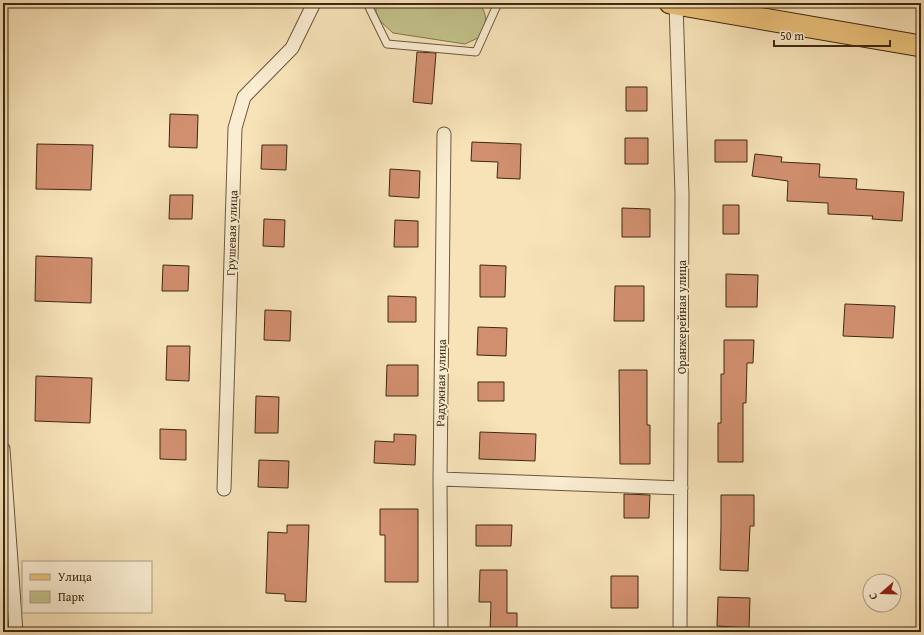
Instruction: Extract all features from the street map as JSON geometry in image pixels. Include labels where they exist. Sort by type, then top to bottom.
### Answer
[{"type":"main road","points":[[674,3],[921,46]]},
{"type":"street","name":"Грушевая улица","points":[[224,489],[235,128],[244,97],[292,48],[314,3]]},
{"type":"street","name":"Оранжерейная улица","points":[[674,3],[682,195],[680,632]]},
{"type":"street","name":"Радужная улица","points":[[441,632],[440,479],[444,134]]},
{"type":"street","points":[[3,449],[16,632]]},
{"type":"street","points":[[440,479],[681,488]]},
{"type":"lane","points":[[367,3],[386,44],[476,52],[498,3]]},
{"type":"green space","points":[[376,3],[479,3],[486,20],[480,37],[465,44],[393,33],[380,21],[376,13]]},
{"type":"building","points":[[417,52],[436,53],[432,104],[413,102]]},
{"type":"building","points":[[626,87],[647,87],[647,111],[626,111]]},
{"type":"building","points":[[170,114],[198,115],[197,148],[169,147]]},
{"type":"building","points":[[625,138],[648,138],[648,164],[625,164]]},
{"type":"building","points":[[715,140],[747,140],[747,162],[715,162]]},
{"type":"building","points":[[472,142],[521,144],[520,179],[497,178],[498,162],[471,161]]},
{"type":"building","points":[[37,144],[93,145],[91,190],[36,189]]},
{"type":"building","points":[[262,145],[287,145],[286,170],[261,169]]},
{"type":"building","points":[[755,154],[782,157],[781,162],[820,164],[819,177],[857,179],[856,189],[904,192],[902,221],[872,219],[873,216],[828,214],[828,203],[787,201],[788,181],[752,176]]},
{"type":"building","points":[[390,169],[420,171],[419,198],[389,196]]},
{"type":"building","points":[[170,195],[193,195],[192,219],[169,219]]},
{"type":"building","points":[[723,205],[739,205],[739,234],[723,234]]},
{"type":"building","points":[[622,208],[650,209],[650,237],[622,237]]},
{"type":"building","points":[[264,219],[285,220],[284,247],[263,246]]},
{"type":"building","points":[[395,220],[418,221],[418,247],[394,247]]},
{"type":"building","points":[[36,256],[92,258],[91,303],[35,301]]},
{"type":"building","points":[[163,265],[189,266],[188,291],[162,291]]},
{"type":"building","points":[[480,265],[506,266],[505,297],[480,297]]},
{"type":"building","points":[[726,274],[758,275],[757,307],[726,307]]},
{"type":"building","points":[[615,286],[644,286],[644,321],[614,321]]},
{"type":"building","points":[[388,296],[416,297],[416,322],[388,322]]},
{"type":"building","points":[[845,304],[895,306],[893,338],[843,336]]},
{"type":"building","points":[[265,310],[291,311],[290,341],[264,340]]},
{"type":"building","points":[[478,327],[507,328],[506,356],[477,355]]},
{"type":"building","points":[[724,340],[754,340],[753,363],[747,363],[746,403],[743,403],[743,462],[718,462],[718,423],[721,423],[721,374],[724,374]]},
{"type":"building","points":[[167,346],[190,346],[189,381],[166,380]]},
{"type":"building","points":[[387,365],[418,365],[418,396],[386,396]]},
{"type":"building","points":[[619,370],[647,370],[647,425],[650,425],[650,464],[620,464]]},
{"type":"building","points":[[36,376],[92,378],[90,423],[35,421]]},
{"type":"building","points":[[478,382],[504,382],[504,401],[478,401]]},
{"type":"building","points":[[256,396],[279,397],[278,433],[255,433]]},
{"type":"building","points":[[160,429],[186,430],[186,460],[160,459]]},
{"type":"building","points":[[480,432],[536,434],[535,461],[479,459]]},
{"type":"building","points":[[394,434],[416,435],[415,465],[374,463],[375,441],[394,442]]},
{"type":"building","points":[[259,460],[289,461],[288,488],[258,487]]},
{"type":"building","points":[[624,494],[650,495],[649,518],[624,518]]},
{"type":"building","points":[[721,495],[754,495],[754,526],[750,526],[748,571],[720,570]]},
{"type":"building","points":[[380,509],[418,509],[418,582],[385,582],[385,535],[380,535]]},
{"type":"building","points":[[287,525],[309,525],[306,602],[285,601],[285,594],[266,593],[268,532],[287,533]]},
{"type":"building","points":[[476,525],[512,525],[511,546],[476,546]]},
{"type":"building","points":[[480,570],[507,570],[507,613],[517,613],[517,632],[490,632],[491,602],[479,602]]},
{"type":"building","points":[[611,576],[638,576],[638,608],[611,608]]},
{"type":"building","points":[[718,597],[750,598],[749,628],[717,626]]}]
